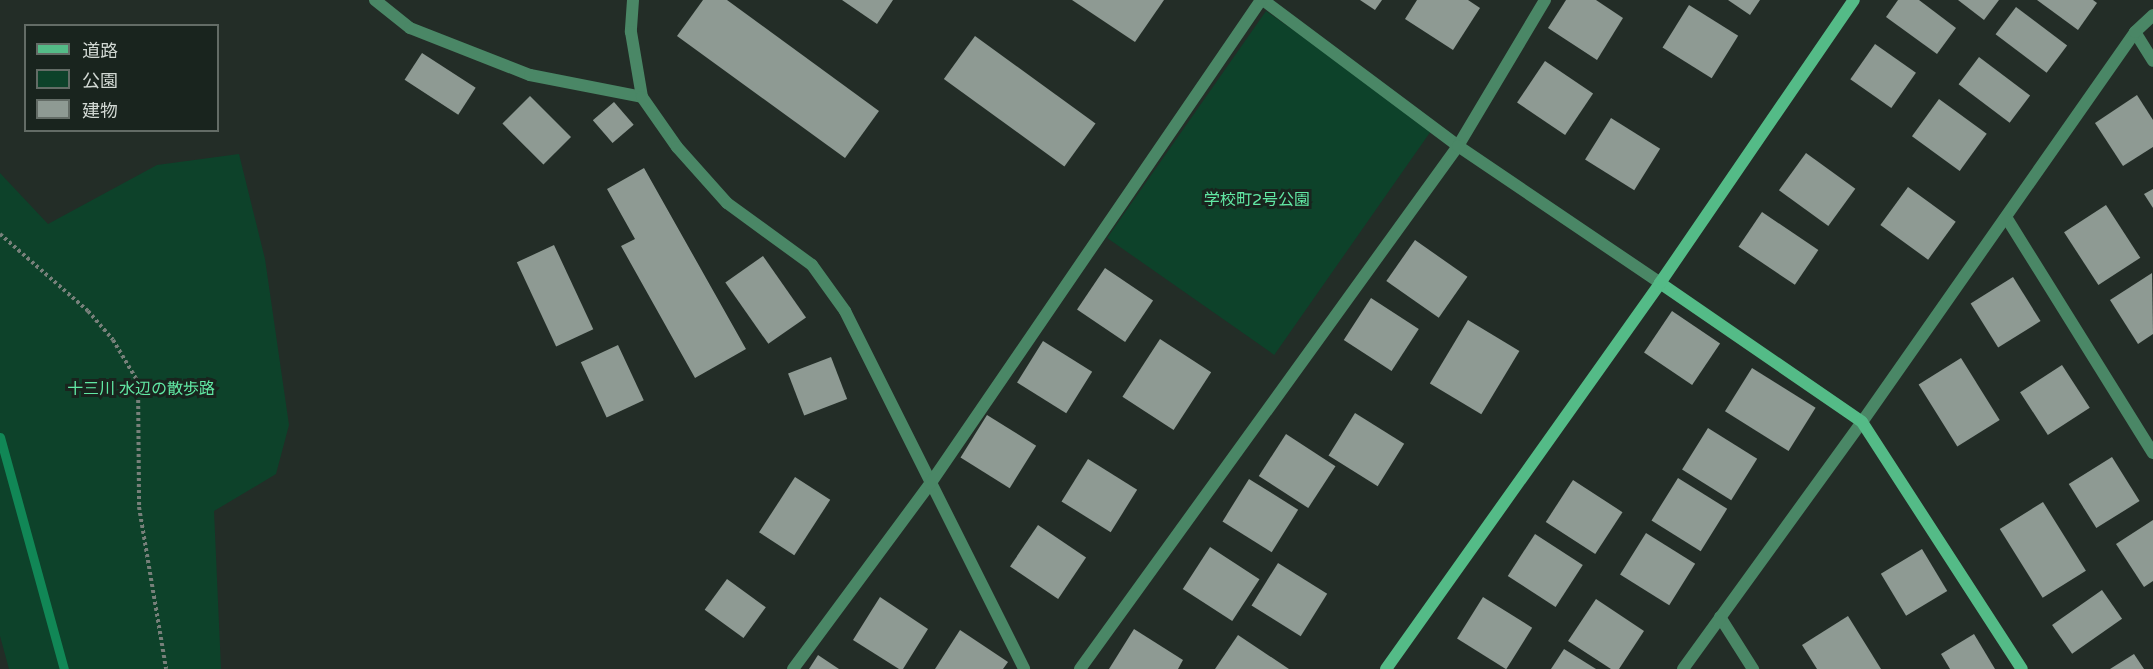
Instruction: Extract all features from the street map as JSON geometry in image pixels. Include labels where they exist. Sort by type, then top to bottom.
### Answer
[{"type":"street","points":[[375,0],[410,28],[530,75],[642,97]]},
{"type":"street","points":[[633,0],[631,32],[642,97],[677,147],[727,203],[812,265],[845,311],[1024,669]]},
{"type":"street","points":[[793,669],[930,484],[1262,0],[1458,146],[1862,422],[2022,669]]},
{"type":"street","points":[[1080,669],[1458,146],[1545,0]]},
{"type":"street","points":[[1386,669],[1660,283],[1854,0]]},
{"type":"street","points":[[1683,669],[1862,422],[2135,32],[2153,15]]},
{"type":"street","points":[[2135,32],[2153,61]]},
{"type":"street","points":[[2006,217],[2153,453]]},
{"type":"street","points":[[1720,617],[1753,669]]},
{"type":"path","points":[[0,234],[88,311],[113,340],[138,382],[139,507],[166,669]]},
{"type":"green space","name":"学校町2号公園","points":[[1266,11],[1433,128],[1274,355],[1107,238]]},
{"type":"green space","name":"十三川 水辺の散歩路","points":[[239,154],[265,259],[289,425],[276,474],[214,511],[221,669],[9,669],[0,636],[0,173],[48,224],[157,165]]},
{"type":"building","points":[[703,0],[727,0],[879,111],[845,158],[677,36]]},
{"type":"building","points":[[842,0],[893,0],[877,24]]},
{"type":"building","points":[[1072,0],[1164,0],[1135,42]]},
{"type":"building","points":[[1360,0],[1382,0],[1375,10]]},
{"type":"building","points":[[1417,0],[1468,0],[1480,8],[1453,50],[1405,19]]},
{"type":"building","points":[[1566,0],[1596,0],[1623,18],[1597,60],[1548,28]]},
{"type":"building","points":[[1728,0],[1760,0],[1750,15]]},
{"type":"building","points":[[1898,0],[1919,0],[1956,28],[1937,54],[1886,17]]},
{"type":"building","points":[[1958,0],[1999,0],[1984,20]]},
{"type":"building","points":[[2037,0],[2093,0],[2097,3],[2078,30]]},
{"type":"building","points":[[1689,5],[1738,36],[1712,78],[1663,47]]},
{"type":"building","points":[[2016,7],[2067,46],[2047,73],[1996,34]]},
{"type":"building","points":[[975,36],[1096,124],[1064,166],[944,79]]},
{"type":"building","points":[[1875,44],[1916,73],[1891,108],[1850,79]]},
{"type":"building","points":[[422,53],[476,88],[458,115],[405,80]]},
{"type":"building","points":[[1979,57],[2030,96],[2010,123],[1959,84]]},
{"type":"building","points":[[1545,61],[1593,93],[1565,135],[1517,102]]},
{"type":"building","points":[[2137,95],[2153,120],[2153,147],[2123,166],[2095,123]]},
{"type":"building","points":[[530,96],[571,137],[543,165],[502,124]]},
{"type":"building","points":[[1939,99],[1987,134],[1960,171],[1912,136]]},
{"type":"building","points":[[614,102],[634,125],[613,143],[593,120]]},
{"type":"building","points":[[1611,118],[1660,149],[1634,190],[1585,160]]},
{"type":"building","points":[[1806,153],[1855,189],[1828,226],[1779,190]]},
{"type":"building","points":[[644,168],[746,349],[695,378],[621,246],[635,239],[607,189]]},
{"type":"building","points":[[1908,187],[1956,222],[1928,260],[1880,225]]},
{"type":"building","points":[[2153,189],[2153,208],[2144,194]]},
{"type":"building","points":[[2106,205],[2140,258],[2098,285],[2064,232]]},
{"type":"building","points":[[1762,212],[1818,250],[1795,285],[1739,247]]},
{"type":"building","points":[[1415,240],[1467,277],[1439,318],[1386,281]]},
{"type":"building","points":[[554,245],[593,329],[556,347],[517,262]]},
{"type":"building","points":[[763,256],[806,317],[768,344],[725,282]]},
{"type":"building","points":[[1105,268],[1153,300],[1125,342],[1077,309]]},
{"type":"building","points":[[2152,273],[2153,334],[2138,344],[2110,300]]},
{"type":"building","points":[[2013,277],[2041,321],[1998,348],[1971,303]]},
{"type":"building","points":[[1371,298],[1419,329],[1392,371],[1344,340]]},
{"type":"building","points":[[1672,311],[1720,343],[1692,385],[1644,352]]},
{"type":"building","points":[[1468,320],[1519,351],[1481,414],[1430,383]]},
{"type":"building","points":[[1160,339],[1211,372],[1174,430],[1122,397]]},
{"type":"building","points":[[1043,341],[1092,372],[1066,413],[1017,383]]},
{"type":"building","points":[[618,345],[644,400],[607,418],[581,362]]},
{"type":"building","points":[[831,357],[847,399],[804,415],[788,373]]},
{"type":"building","points":[[1961,358],[2000,420],[1957,446],[1919,384]]},
{"type":"building","points":[[2062,365],[2090,408],[2048,435],[2020,392]]},
{"type":"building","points":[[1752,368],[1816,408],[1789,451],[1725,411]]},
{"type":"building","points":[[1355,413],[1404,444],[1378,486],[1329,455]]},
{"type":"building","points":[[987,415],[1036,446],[1010,488],[961,457]]},
{"type":"building","points":[[1708,428],[1757,459],[1731,500],[1682,470]]},
{"type":"building","points":[[1286,434],[1335,466],[1308,508],[1259,476]]},
{"type":"building","points":[[2112,457],[2140,501],[2096,528],[2069,484]]},
{"type":"building","points":[[1088,459],[1137,490],[1111,532],[1062,501]]},
{"type":"building","points":[[795,477],[830,500],[794,555],[759,532]]},
{"type":"building","points":[[1678,478],[1727,509],[1701,551],[1652,520]]},
{"type":"building","points":[[1249,479],[1298,510],[1272,552],[1223,521]]},
{"type":"building","points":[[1573,480],[1622,512],[1595,554],[1546,522]]},
{"type":"building","points":[[2043,502],[2086,571],[2043,598],[2000,529]]},
{"type":"building","points":[[2153,520],[2153,581],[2144,587],[2116,544]]},
{"type":"building","points":[[1038,525],[1086,557],[1058,599],[1010,566]]},
{"type":"building","points":[[1646,533],[1695,564],[1669,605],[1620,575]]},
{"type":"building","points":[[1535,534],[1583,565],[1556,607],[1508,576]]},
{"type":"building","points":[[1210,547],[1259,579],[1232,621],[1183,589]]},
{"type":"building","points":[[1922,549],[1947,591],[1906,616],[1881,574]]},
{"type":"building","points":[[1278,563],[1327,594],[1301,636],[1252,605]]},
{"type":"building","points":[[727,579],[766,607],[743,638],[705,610]]},
{"type":"building","points":[[2102,590],[2122,619],[2072,654],[2052,625]]},
{"type":"building","points":[[880,597],[928,629],[903,669],[899,669],[853,640]]},
{"type":"building","points":[[1483,597],[1532,628],[1506,669],[1457,639]]},
{"type":"building","points":[[1596,599],[1644,631],[1619,669],[1611,669],[1568,641]]},
{"type":"building","points":[[1848,616],[1881,669],[1817,669],[1802,645]]},
{"type":"building","points":[[1134,629],[1183,660],[1178,669],[1109,669]]},
{"type":"building","points":[[960,630],[1008,662],[1003,669],[935,669]]},
{"type":"building","points":[[1974,634],[1995,669],[1950,669],[1941,654]]},
{"type":"building","points":[[1238,635],[1289,669],[1215,669]]},
{"type":"building","points":[[1564,649],[1596,669],[1551,669]]},
{"type":"building","points":[[2134,654],[2144,669],[2110,669]]},
{"type":"building","points":[[818,655],[839,669],[809,669]]},
{"type":"waterway","points":[[0,437],[64,669]]}]
